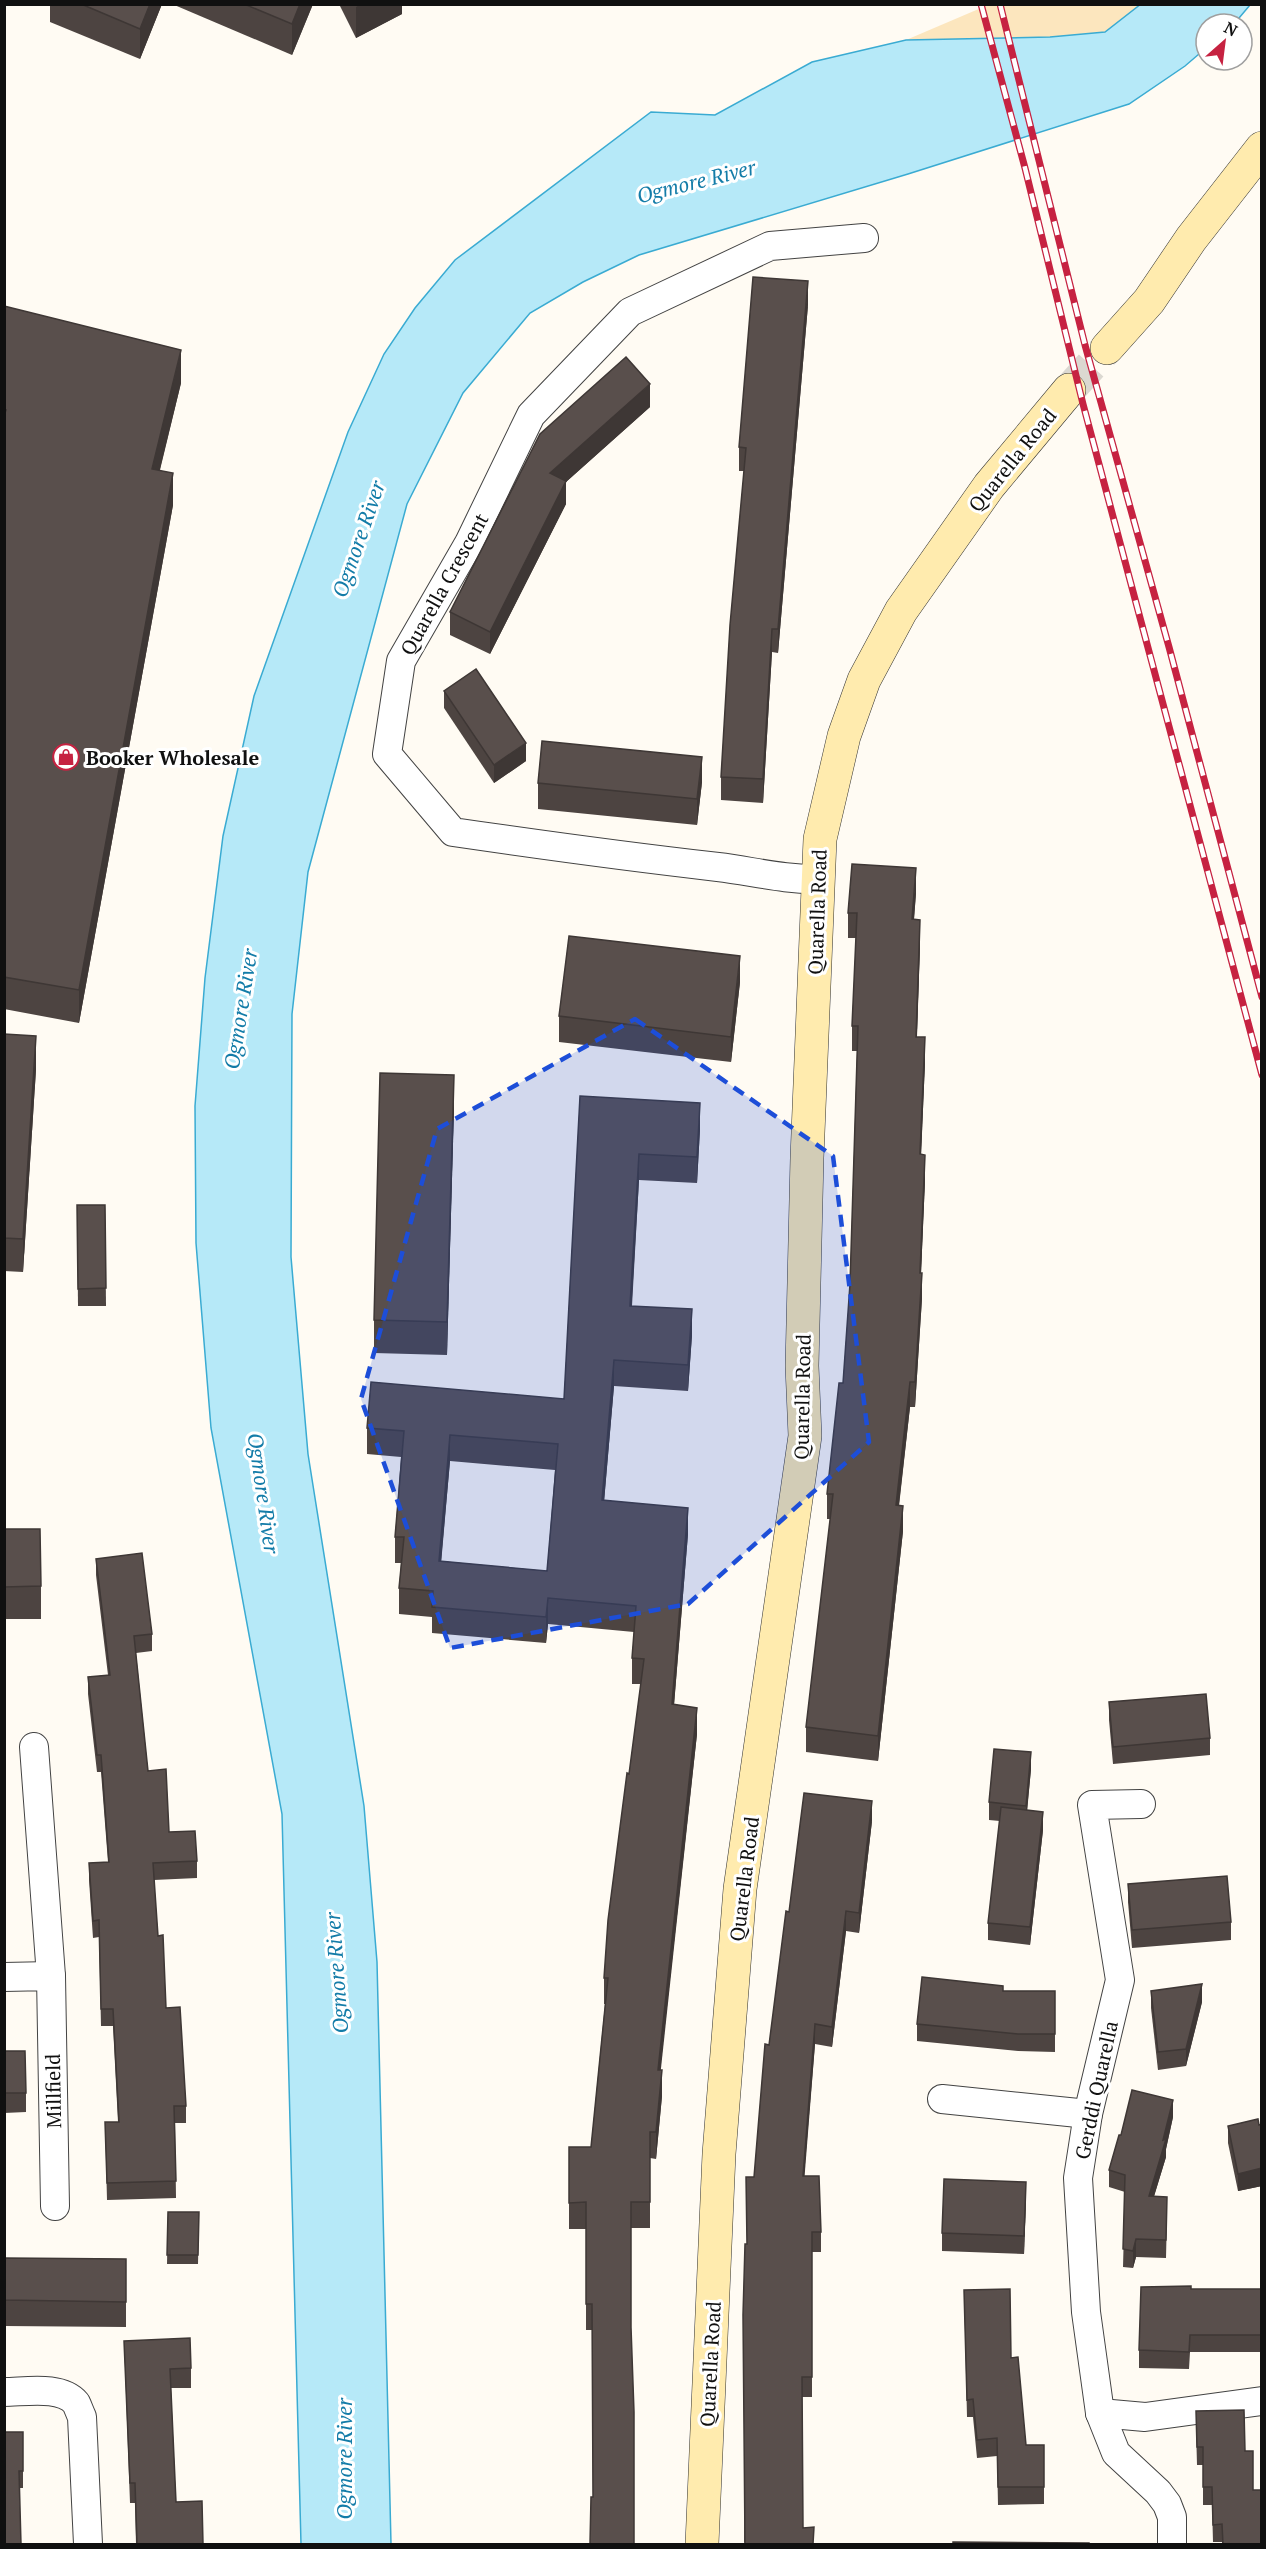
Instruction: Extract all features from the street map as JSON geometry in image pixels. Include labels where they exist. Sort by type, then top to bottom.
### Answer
[{"type":"street","points":[[1107,348],[1149,301],[1191,239],[1262,148]]},
{"type":"street","name":"Quarella Crescent","points":[[819,879],[800,879],[453,832],[387,753],[401,661],[469,543],[531,415],[630,312],[770,246],[864,238]]},
{"type":"street","name":"Quarella Road","points":[[702,2544],[719,2154],[740,1889],[805,1436],[802,1366],[807,1170],[823,828],[844,736],[864,680],[901,611],[989,486],[1069,390]]},
{"type":"street","name":"Millfield","points":[[34,1747],[51,1976],[55,2206]]},
{"type":"street","name":"Gerddi Quarella","points":[[1141,1804],[1092,1805],[1120,1980],[1088,2114],[1078,2178],[1086,2313],[1100,2413],[1116,2453],[1158,2492],[1167,2504],[1172,2517],[1173,2544]]},
{"type":"street","points":[[4,1977],[51,1976]]},
{"type":"street","points":[[942,2099],[1088,2114]]},
{"type":"street","points":[[4,2392],[50,2392],[65,2395],[76,2403],[82,2417],[88,2544]]},
{"type":"street","points":[[1100,2413],[1145,2417],[1262,2402]]},
{"type":"highlighted area","points":[[635,1019],[833,1156],[869,1442],[688,1604],[450,1648],[361,1399],[437,1129]]},
{"type":"sand","points":[[988,5],[1141,5],[1105,32],[1050,37],[906,40]]},
{"type":"water","name":"Ogmore River","points":[[1141,4],[1250,5],[1244,12],[1194,12],[1194,58],[1129,104],[908,174],[639,255],[583,282],[530,313],[463,393],[407,504],[308,872],[292,1014],[291,1257],[308,1454],[364,1806],[377,1962],[391,2544],[301,2544],[282,1814],[211,1428],[196,1243],[195,1106],[205,978],[223,836],[254,696],[348,432],[384,354],[415,308],[455,260],[651,112],[715,115],[812,62],[906,40],[1050,37],[1105,32]]},
{"type":"building","points":[[81,4],[150,4],[140,29]]},
{"type":"building","points":[[244,4],[300,4],[292,24]]},
{"type":"building","points":[[753,277],[808,281],[778,629],[772,629],[763,779],[721,777],[730,625],[746,448],[739,447]]},
{"type":"building","name":"Booker Wholesale","points":[[4,306],[181,350],[152,469],[173,473],[79,990],[4,977],[4,416],[6,410],[4,410]]},
{"type":"building","points":[[626,357],[650,384],[550,473],[566,481],[490,632],[450,612],[540,434]]},
{"type":"building","points":[[476,669],[526,743],[494,765],[444,691]]},
{"type":"building","points":[[542,741],[702,757],[697,799],[538,783]]},
{"type":"building","points":[[852,864],[916,868],[912,919],[920,920],[916,1037],[925,1037],[920,1154],[925,1155],[920,1273],[922,1273],[915,1382],[910,1382],[896,1505],[903,1506],[878,1736],[806,1727],[833,1494],[827,1494],[839,1383],[843,1383],[850,1284],[858,1026],[852,1026],[857,913],[848,913]]},
{"type":"building","points":[[569,936],[740,956],[731,1037],[559,1016]]},
{"type":"building","points":[[4,1034],[36,1036],[23,1239],[4,1238]]},
{"type":"building","points":[[380,1073],[454,1075],[447,1322],[374,1320]]},
{"type":"building","points":[[580,1096],[700,1103],[697,1157],[639,1154],[630,1306],[692,1309],[688,1365],[614,1360],[602,1500],[688,1508],[672,1704],[697,1708],[658,2070],[662,2070],[656,2132],[650,2132],[650,2202],[631,2202],[634,2544],[590,2544],[591,2497],[593,2497],[592,2304],[586,2304],[586,2202],[569,2203],[569,2147],[591,2147],[608,1978],[604,1978],[608,1920],[644,1659],[632,1658],[636,1606],[548,1598],[546,1617],[432,1607],[433,1591],[399,1588],[404,1537],[395,1537],[404,1431],[367,1428],[371,1382],[564,1399]],"holes":[[[450,1435],[558,1444],[547,1571],[439,1561]]]},
{"type":"building","points":[[77,1205],[105,1205],[106,1288],[78,1289]]},
{"type":"building","points":[[4,1529],[40,1529],[41,1586],[4,1587]]},
{"type":"building","points":[[142,1553],[152,1634],[134,1636],[148,1771],[166,1769],[169,1832],[195,1831],[197,1861],[153,1863],[158,1936],[163,1935],[166,2008],[180,2007],[186,2106],[174,2106],[176,2181],[107,2183],[105,2122],[119,2122],[113,2009],[101,2009],[99,1920],[93,1921],[89,1863],[109,1862],[101,1755],[97,1755],[88,1677],[110,1675],[96,1559]]},
{"type":"building","points":[[1206,1694],[1210,1738],[1113,1747],[1109,1702]]},
{"type":"building","points":[[994,1749],[1031,1752],[1026,1806],[989,1802]]},
{"type":"building","points":[[804,1793],[872,1801],[859,1913],[846,1911],[832,2027],[815,2024],[803,2176],[819,2176],[821,2232],[812,2232],[812,2377],[802,2377],[803,2528],[814,2527],[813,2544],[745,2544],[743,2315],[745,2244],[747,2244],[746,2177],[754,2177],[765,2044],[769,2045]]},
{"type":"building","points":[[1001,1807],[1043,1812],[1030,1927],[988,1923]]},
{"type":"building","points":[[1227,1876],[1231,1922],[1132,1930],[1128,1884]]},
{"type":"building","points":[[922,1977],[1003,1986],[1003,1991],[1055,1991],[1055,2034],[1018,2034],[917,2024]]},
{"type":"building","points":[[1202,1984],[1186,2049],[1158,2052],[1151,1991]]},
{"type":"building","points":[[4,2051],[25,2051],[26,2093],[4,2093]]},
{"type":"building","points":[[1132,2090],[1173,2100],[1163,2140],[1166,2139],[1149,2196],[1167,2197],[1166,2240],[1136,2239],[1133,2251],[1123,2249],[1125,2175],[1109,2170],[1119,2135],[1121,2135]]},
{"type":"building","points":[[1258,2119],[1259,2125],[1262,2124],[1262,2168],[1238,2174],[1228,2126]]},
{"type":"building","points":[[944,2179],[1026,2182],[1024,2236],[942,2233]]},
{"type":"building","points":[[168,2212],[199,2212],[198,2255],[167,2255]]},
{"type":"building","points":[[4,2258],[126,2259],[126,2302],[4,2300]]},
{"type":"building","points":[[1191,2286],[1191,2289],[1262,2289],[1262,2335],[1190,2335],[1189,2352],[1139,2350],[1141,2287]]},
{"type":"building","points":[[1010,2289],[1011,2358],[1018,2357],[1026,2445],[1044,2445],[1044,2487],[998,2487],[997,2438],[977,2440],[973,2399],[967,2400],[964,2290]]},
{"type":"building","points":[[190,2338],[191,2368],[170,2369],[176,2502],[202,2501],[203,2544],[137,2544],[135,2483],[130,2483],[124,2341]]},
{"type":"building","points":[[1244,2410],[1245,2451],[1253,2451],[1253,2490],[1262,2490],[1262,2544],[1223,2544],[1222,2524],[1213,2525],[1212,2487],[1203,2487],[1203,2447],[1197,2447],[1196,2411]]},
{"type":"building","points":[[4,2432],[23,2432],[23,2471],[19,2471],[21,2544],[4,2544]]},
{"type":"building","points":[[953,2542],[1089,2543],[1089,2544],[953,2544]]},
{"type":"tunnel","points":[[1069,390],[1107,348]]},
{"type":"railway","points":[[981,4],[1025,168],[1083,404],[1262,1075]]},
{"type":"railway","points":[[1000,4],[1085,345],[1169,647],[1262,997]]},
{"type":"place","name":"Booker Wholesale","points":[[66,757]]}]
